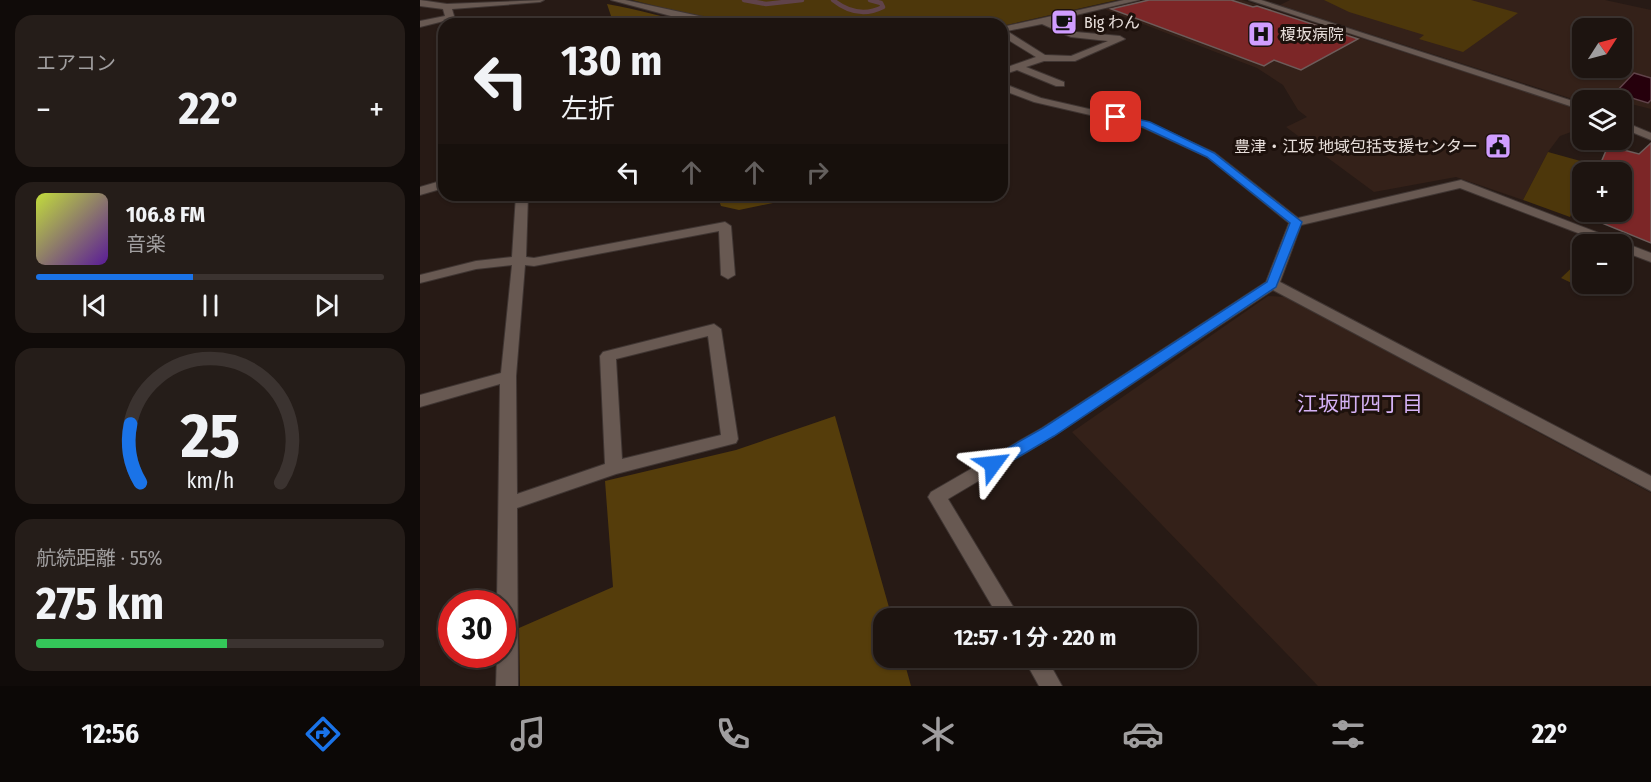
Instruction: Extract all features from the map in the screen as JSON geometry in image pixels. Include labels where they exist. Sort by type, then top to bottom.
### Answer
[{"type":"street","points":[[420,24],[449,12],[540,0]]},
{"type":"street","points":[[615,0],[693,18]]},
{"type":"street","points":[[1008,30],[1135,0]]},
{"type":"street","points":[[1252,0],[1572,104]]},
{"type":"street","points":[[420,3],[449,12],[454,18]]},
{"type":"street","points":[[1008,70],[1043,58],[1072,59],[1120,39],[1074,35],[1043,21]]},
{"type":"street","points":[[1008,35],[1043,58]]},
{"type":"street","points":[[1017,67],[1060,84]]},
{"type":"street","points":[[1008,88],[1038,100],[1146,124],[1211,155],[1296,222]]},
{"type":"street","points":[[1632,128],[1651,137]]},
{"type":"street","points":[[1296,222],[1461,184],[1591,234]]},
{"type":"street","points":[[420,191],[438,186]]},
{"type":"street","points":[[507,686],[508,376],[519,260],[522,201]]},
{"type":"street","points":[[1004,608],[937,496],[1048,432],[1272,284],[1296,222]]},
{"type":"street","points":[[420,279],[481,265],[519,260],[534,262],[725,226],[728,275]]},
{"type":"street","points":[[1632,250],[1651,258]]},
{"type":"street","points":[[1272,284],[1651,484]]},
{"type":"street","points":[[508,504],[614,468],[730,438],[714,330],[608,356],[614,468]]},
{"type":"street","points":[[420,401],[508,376]]},
{"type":"street","points":[[1040,668],[1051,686]]},
{"type":"shaded area","points":[[632,0],[1117,0],[1008,25],[1008,18],[712,18]]},
{"type":"shaded area","points":[[1145,0],[1242,0],[1568,105],[1572,107],[1572,132],[1560,136],[1548,152],[1523,200],[1456,177],[1374,192],[1286,127],[1307,117],[1298,110],[1283,85],[1257,68],[1104,9]]},
{"type":"shaded area","points":[[1290,0],[1605,0],[1651,10],[1651,109],[1632,104],[1632,90],[1572,90],[1572,99],[1280,5]]},
{"type":"shaded area","points":[[1324,0],[1471,0],[1518,13],[1463,52],[1419,39],[1424,35],[1349,12]]},
{"type":"shaded area","points":[[607,4],[669,18],[618,18],[611,16]]},
{"type":"shaded area","points":[[1634,73],[1651,78],[1651,100],[1648,103],[1632,98],[1632,90],[1618,90],[1632,78]]},
{"type":"shaded area","points":[[1548,152],[1584,162],[1572,162],[1572,213],[1570,217],[1523,200]]},
{"type":"shaded area","points":[[719,201],[774,201],[739,210],[721,206]]},
{"type":"shaded area","points":[[1572,268],[1572,283],[1561,278]]},
{"type":"shaded area","points":[[1268,296],[1285,297],[1651,493],[1651,686],[1318,686],[1072,432]]},
{"type":"shaded area","points":[[835,416],[889,608],[873,608],[873,668],[906,668],[911,686],[520,686],[519,628],[613,587],[605,481],[736,450]]},
{"type":"building","name":"榎坂病院","points":[[1149,0],[1231,0],[1253,7],[1257,6],[1358,39],[1301,70],[1274,60],[1264,66],[1111,9]]},
{"type":"building","points":[[1651,143],[1651,243],[1600,222],[1632,222],[1632,162],[1601,162],[1606,150],[1624,150],[1639,154]]},
{"type":"waterway","points":[[744,0],[766,4],[802,0]]},
{"type":"waterway","points":[[833,0],[851,10],[863,12],[883,7],[881,3],[870,0]]},
{"type":"place","name":"Big わん","points":[[1064,22]]},
{"type":"place","name":"榎坂病院","points":[[1261,34]]},
{"type":"place","name":"豊津・江坂 地域包括支援センター","points":[[1498,146]]},
{"type":"district","name":"江坂町四丁目","points":[[1360,404]]},
{"type":"route","points":[[993,464],[1048,432],[1272,284],[1296,222],[1211,155],[1146,124],[1116,117]]}]
